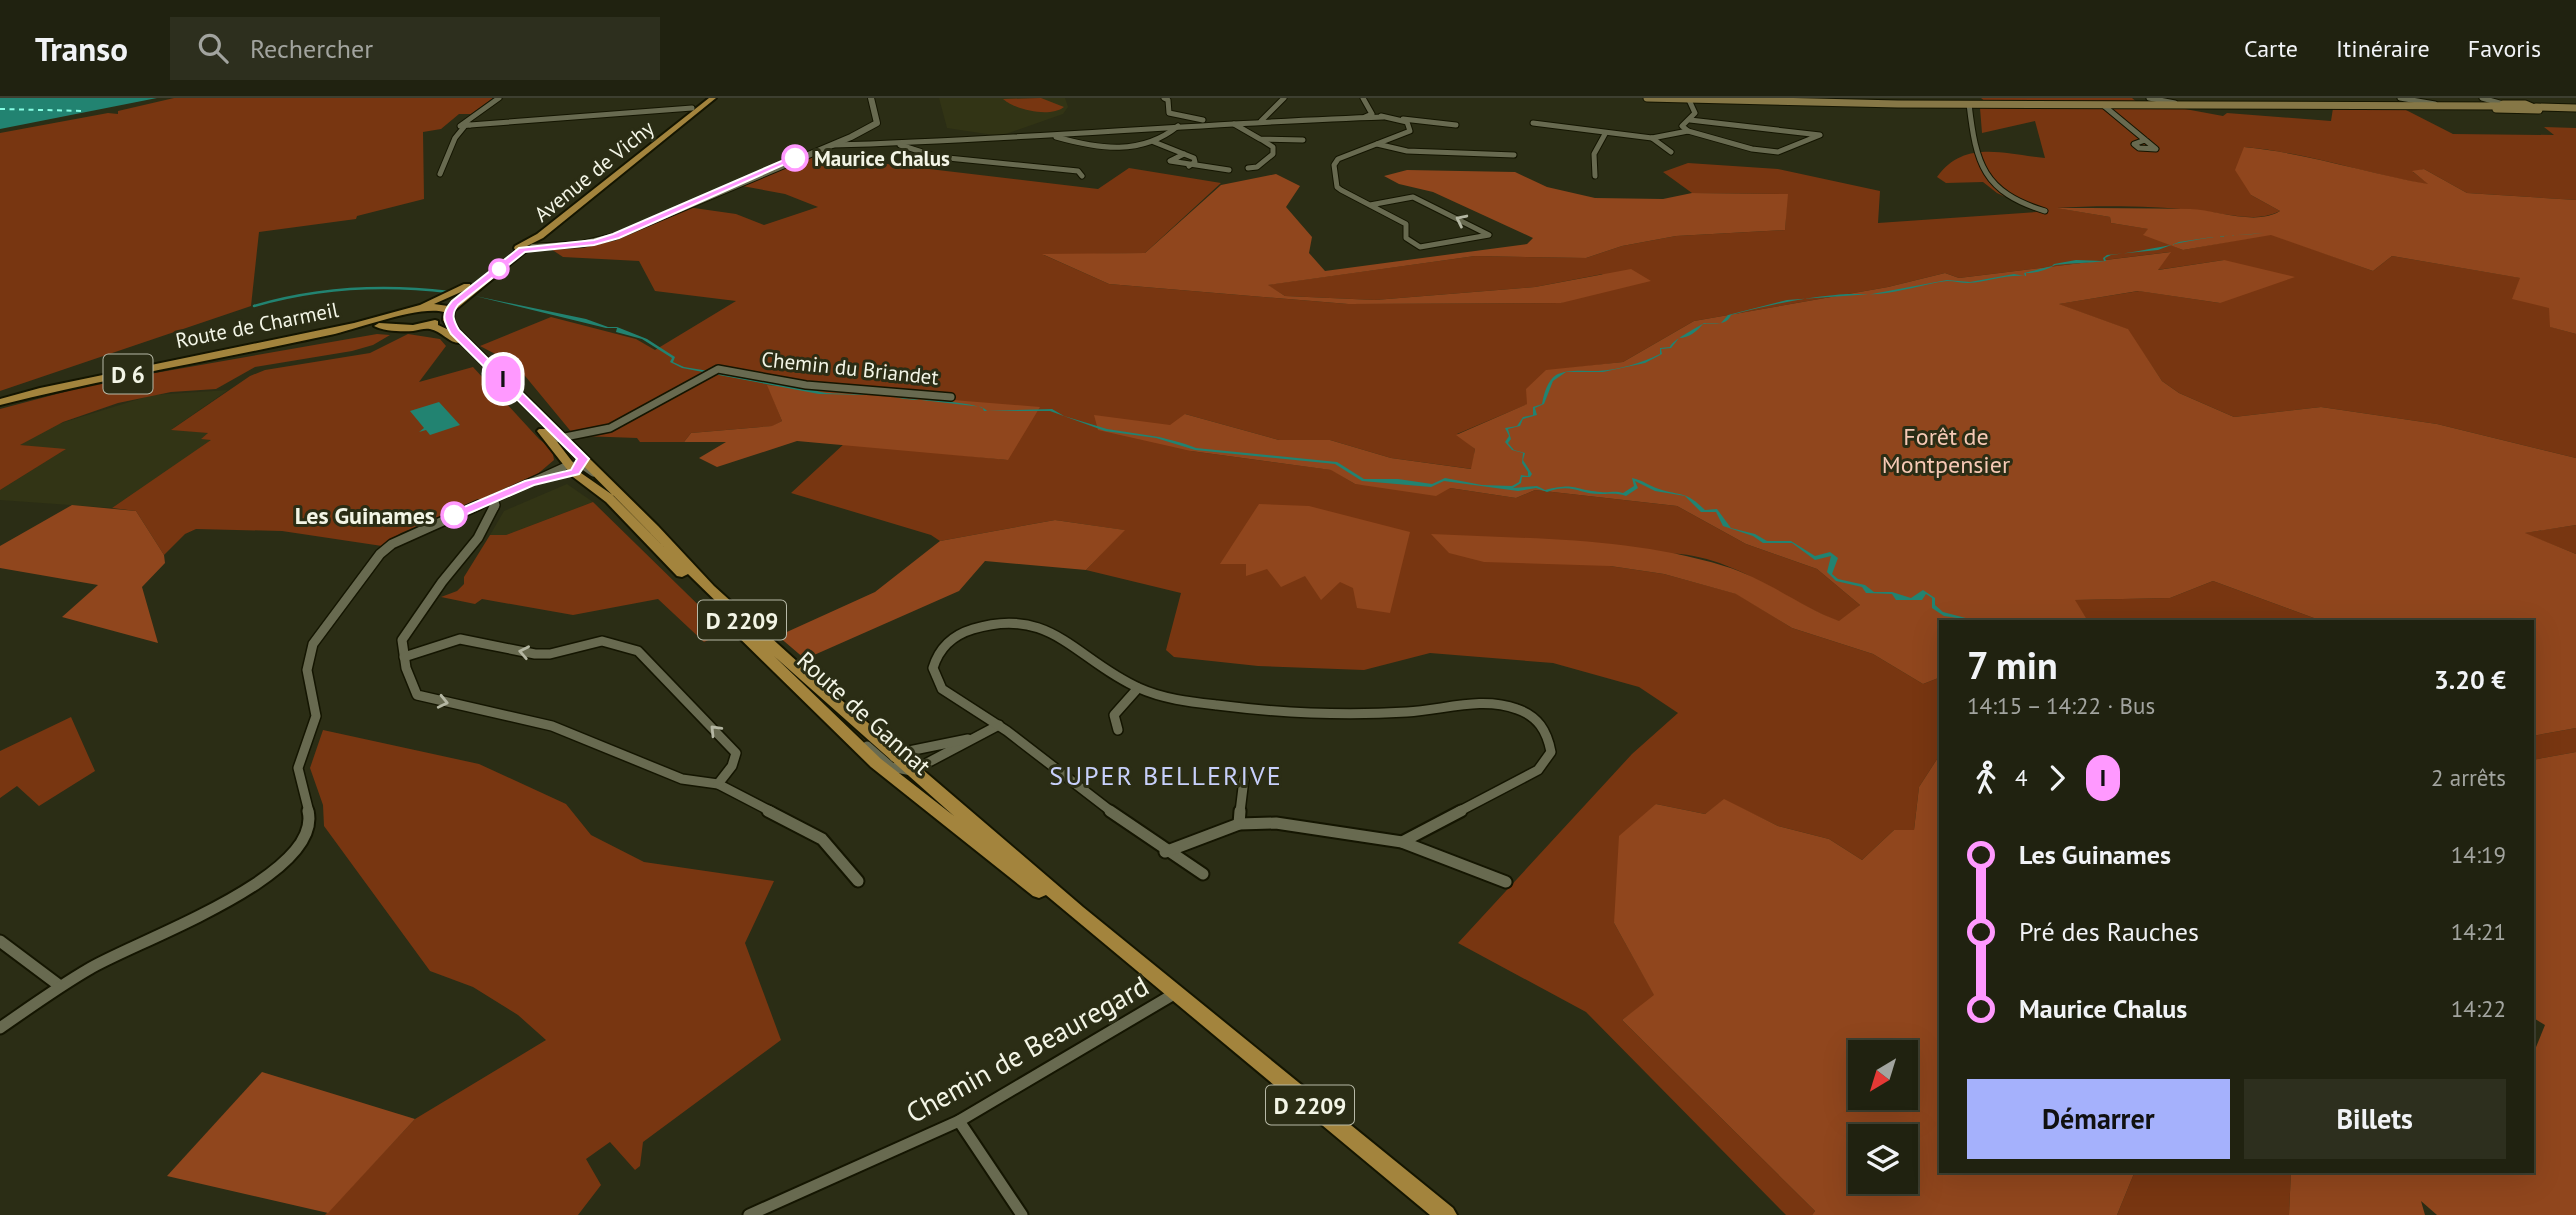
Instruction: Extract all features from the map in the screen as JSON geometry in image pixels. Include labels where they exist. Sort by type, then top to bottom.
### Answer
[{"type":"main road","name":"Avenue de Vichy","points":[[428,325],[449,313],[496,271],[692,111],[713,98]]},
{"type":"main road","points":[[1647,98],[1969,104],[2515,110],[2537,108]]},
{"type":"main road","points":[[2419,107],[2504,105],[2576,108]]},
{"type":"main road","points":[[2504,105],[2515,110]]},
{"type":"main road","name":"Avenue de Vichy","points":[[398,320],[416,308],[496,271]]},
{"type":"main road","points":[[416,308],[437,306],[449,313]]},
{"type":"main road","name":"Route de Gannat","points":[[449,313],[455,332],[557,439],[577,465],[768,660],[894,768],[1446,1215]]},
{"type":"main road","points":[[398,320],[428,325]]},
{"type":"main road","name":"Route de Charmeil","points":[[0,404],[153,368],[384,325],[398,320]]},
{"type":"main road","name":"Route de Gannat","points":[[428,325],[449,333],[557,439],[577,465],[648,522],[713,594],[894,768],[912,771],[1174,994]]},
{"type":"street","points":[[440,174],[454,138],[499,98]]},
{"type":"street","points":[[528,247],[582,244],[616,236],[841,141],[877,123],[871,98]]},
{"type":"street","points":[[1164,98],[1168,100],[1169,113],[1203,120]]},
{"type":"street","points":[[1261,121],[1284,98]]},
{"type":"street","points":[[1363,98],[1372,114]]},
{"type":"street","points":[[2149,98],[2185,105]]},
{"type":"street","points":[[2400,98],[2435,105]]},
{"type":"street","points":[[2482,98],[2504,105]]},
{"type":"street","points":[[1686,99],[1696,110],[1688,131]]},
{"type":"street","points":[[1969,104],[1975,151],[1986,179],[2003,195],[2045,211]]},
{"type":"street","points":[[2103,105],[2145,140]]},
{"type":"street","points":[[467,125],[543,117],[692,111]]},
{"type":"street","points":[[1365,117],[1372,114],[1383,117]]},
{"type":"street","points":[[841,141],[908,144],[1233,122],[1365,117],[1456,125]]},
{"type":"street","points":[[1370,205],[1413,197],[1489,235],[1420,247],[1406,238],[1406,224],[1370,205],[1336,187],[1334,165],[1345,155],[1410,131],[1411,126],[1401,119]]},
{"type":"street","points":[[1534,123],[1652,138],[1688,131],[1752,149],[1781,152],[1820,135],[1690,120]]},
{"type":"street","points":[[1233,122],[1273,147],[1273,154],[1257,167],[1248,168]]},
{"type":"street","points":[[1047,135],[1093,147],[1125,147],[1167,137],[1178,126]]},
{"type":"street","points":[[1022,137],[1091,130],[1113,131]]},
{"type":"street","points":[[1595,176],[1591,165],[1594,149],[1605,134]]},
{"type":"street","points":[[1652,138],[1671,152]]},
{"type":"street","points":[[1261,139],[1303,139]]},
{"type":"street","points":[[827,146],[859,142]]},
{"type":"street","points":[[871,151],[872,142]]},
{"type":"street","points":[[1154,142],[1196,160],[1189,166]]},
{"type":"street","points":[[908,144],[953,159],[1066,168],[1078,171],[1082,176]]},
{"type":"street","points":[[1377,144],[1407,151],[1514,155]]},
{"type":"street","points":[[1184,154],[1170,161],[1229,170]]},
{"type":"street","name":"Chemin du Briandet","points":[[557,439],[610,428],[710,372],[724,369],[806,385],[951,397]]},
{"type":"street","points":[[0,1028],[60,986],[238,897],[286,860],[301,840],[310,818],[298,768],[314,729],[316,716],[307,670],[313,644],[320,630],[380,554],[392,544],[577,465]]},
{"type":"street","points":[[495,498],[495,509],[463,559],[448,574],[402,640],[405,668],[417,695],[552,726],[682,779],[718,784],[822,839],[858,881]]},
{"type":"street","points":[[1202,874],[1165,852],[999,725],[942,689],[933,668],[942,648],[956,636],[989,623],[1030,623],[1050,629],[1138,688],[1170,697],[1232,707],[1302,713],[1410,712],[1476,702],[1498,704],[1531,715],[1548,731],[1551,752],[1538,770],[1402,842]]},
{"type":"street","points":[[404,657],[460,639],[535,654],[550,654],[602,641],[638,651],[736,753],[732,766],[718,784]]},
{"type":"street","points":[[1118,730],[1114,715],[1138,688]]},
{"type":"street","points":[[912,771],[999,725]]},
{"type":"street","points":[[894,768],[978,737]]},
{"type":"street","points":[[1240,824],[1244,779]]},
{"type":"street","points":[[1165,852],[1240,824],[1276,823],[1402,842],[1506,882]]},
{"type":"street","points":[[0,941],[60,986]]},
{"type":"street","name":"Chemin de Beauregard","points":[[749,1215],[960,1121],[1174,994]]},
{"type":"street","points":[[960,1121],[1022,1215]]},
{"type":"shaded area","points":[[174,98],[493,98],[471,114],[459,114],[441,129],[423,132],[424,199],[357,216],[356,219],[259,232],[251,306],[0,391],[0,133],[108,113],[118,114],[118,111]]},
{"type":"shaded area","points":[[939,98],[1065,98],[1068,107],[1063,114],[1000,136],[947,128]]},
{"type":"shaded area","points":[[1041,98],[1064,107],[1050,112],[1033,111],[1003,99]]},
{"type":"shaded area","points":[[1981,98],[2132,98],[2139,104],[2158,104],[2223,116],[2227,113],[2331,121],[2333,108],[2404,109],[2453,134],[2554,135],[2544,127],[2576,128],[2576,200],[2467,193],[2424,169],[2413,172],[2430,185],[2292,154],[2245,147],[2251,195],[2280,211],[2249,217],[2161,208],[2057,208],[2110,217],[2111,223],[2149,229],[2144,234],[2183,250],[2271,234],[2373,271],[2392,256],[2521,278],[2550,308],[2551,327],[2576,334],[2576,458],[2437,424],[2321,407],[2234,417],[2179,393],[2162,381],[2127,329],[2058,304],[2139,291],[2220,303],[2224,260],[2157,270],[2170,252],[1959,278],[1945,273],[1888,287],[1694,321],[1623,362],[1546,371],[1528,404],[1457,434],[1475,449],[1472,469],[1391,458],[1330,440],[1279,440],[1185,414],[1191,451],[1332,470],[1355,484],[1450,488],[1516,498],[1535,490],[1677,506],[1746,544],[1817,569],[1860,605],[1840,622],[1723,564],[1680,554],[1654,556],[1610,566],[1664,574],[1737,594],[1792,628],[1873,654],[1923,684],[1939,678],[1939,756],[1919,787],[1914,830],[1894,830],[1862,860],[1829,839],[1778,826],[1724,800],[1705,814],[1656,804],[1614,923],[1655,996],[1622,1020],[1815,1211],[1812,1215],[1786,1215],[1586,1012],[1458,943],[1632,754],[1678,713],[1639,687],[1553,663],[1430,653],[1364,670],[1258,666],[1174,657],[1166,650],[1181,593],[1086,570],[1124,530],[1055,520],[940,541],[931,535],[791,493],[845,443],[1008,460],[824,391],[768,385],[782,421],[773,426],[691,433],[684,442],[640,442],[637,438],[581,436],[573,434],[516,365],[480,346],[551,317],[636,339],[655,350],[736,301],[655,291],[639,261],[563,257],[551,249],[614,241],[687,207],[736,214],[764,225],[818,207],[785,194],[737,185],[811,155],[1098,189],[1129,168],[1221,183],[1145,253],[1044,255],[1109,284],[1348,304],[1561,303],[1603,274],[1535,287],[1375,300],[1285,296],[1267,285],[1475,256],[1586,258],[1622,246],[1676,236],[1785,230],[1787,194],[1692,193],[1663,172],[1688,163],[1778,169],[1880,191],[1878,223],[2037,212],[1997,193],[1983,182],[1946,183],[1937,177],[1948,165],[1972,153],[2000,152],[2045,158],[2035,121],[1982,133],[1980,108],[1987,103]]},
{"type":"shaded area","points":[[377,334],[390,335],[373,345],[352,351],[255,367],[216,389],[171,392],[118,403],[63,422],[20,445],[66,449],[0,490],[0,409],[98,383]]},
{"type":"shaded area","points":[[408,334],[440,339],[446,346],[419,382],[473,367],[539,439],[552,449],[554,460],[534,477],[401,533],[382,546],[282,531],[196,529],[185,534],[164,555],[136,511],[112,508],[211,440],[201,439],[208,433],[171,430],[250,376],[265,370],[370,353]]},
{"type":"shaded area","points":[[228,390],[172,429],[209,433],[202,438],[213,440],[112,508],[0,500],[0,490],[64,450],[19,445],[55,425],[152,395]]},
{"type":"shaded area","points":[[567,484],[593,502],[506,535],[490,535],[504,511]]},
{"type":"shaded area","points":[[593,502],[726,632],[704,642],[658,599],[573,615],[482,599],[475,604],[441,597],[457,591],[464,584],[464,577],[490,535],[506,535]]},
{"type":"shaded area","points":[[2576,525],[2576,554],[2523,533]]},
{"type":"shaded area","points":[[2213,581],[2319,620],[2087,620],[2074,600],[2170,598]]},
{"type":"shaded area","points":[[71,717],[95,771],[39,806],[17,786],[0,798],[0,751]]},
{"type":"shaded area","points":[[2576,728],[2576,752],[2534,760],[2534,736]]},
{"type":"shaded area","points":[[323,730],[479,764],[566,804],[591,835],[644,862],[774,881],[745,943],[781,1040],[643,1142],[640,1166],[635,1170],[610,1142],[586,1159],[601,1185],[578,1215],[325,1215],[415,1119],[546,1040],[518,1015],[473,987],[430,971],[324,826],[323,805],[310,768]]},
{"type":"shaded area","points":[[2134,1173],[2291,1173],[2289,1215],[2117,1215]]},
{"type":"green space","points":[[2244,147],[2291,154],[2428,184],[2412,171],[2424,169],[2467,193],[2576,200],[2576,334],[2550,327],[2549,308],[2512,299],[2520,278],[2392,256],[2373,271],[2271,235],[2183,250],[2143,235],[2148,229],[2111,223],[2110,217],[2056,208],[2190,209],[2248,217],[2260,217],[2280,211],[2251,195],[2235,170]]},
{"type":"green space","points":[[1407,170],[1515,172],[1547,187],[1595,198],[1663,199],[1692,193],[1788,194],[1785,230],[1676,236],[1622,246],[1586,258],[1475,256],[1268,285],[1285,296],[1375,300],[1535,287],[1631,269],[1651,281],[1561,303],[1348,304],[1109,284],[1042,254],[1145,253],[1221,185],[1276,174],[1300,186],[1286,207],[1312,237],[1309,253],[1325,271],[1527,244],[1533,238],[1433,192],[1399,184],[1384,176]]},
{"type":"green space","name":"Forêt de Montpensier","points":[[2171,252],[2158,270],[2224,260],[2295,277],[2220,303],[2138,291],[2059,304],[2128,329],[2162,381],[2179,393],[2234,417],[2321,407],[2437,424],[2576,458],[2576,525],[2525,533],[2576,554],[2576,728],[2534,736],[2534,620],[2319,620],[2213,581],[2170,598],[2075,600],[2087,620],[1939,620],[1939,678],[1923,684],[1873,654],[1792,628],[1736,594],[1664,574],[1610,566],[1484,562],[1449,553],[1431,534],[1579,541],[1652,549],[1739,571],[1839,621],[1860,605],[1817,569],[1746,544],[1677,506],[1535,490],[1516,498],[1450,488],[1436,496],[1355,484],[1331,470],[1191,451],[1098,430],[1094,415],[1170,425],[1185,414],[1279,440],[1330,440],[1391,458],[1471,469],[1475,449],[1456,435],[1527,404],[1526,389],[1546,370],[1623,362],[1694,321],[1888,287],[1945,273],[1959,278]]},
{"type":"green space","points":[[767,385],[1040,407],[1008,460],[797,441],[717,467],[699,458],[726,442],[684,442],[691,433],[772,426],[782,421]]},
{"type":"green space","points":[[1259,504],[1309,506],[1410,532],[1390,613],[1357,608],[1353,588],[1340,582],[1321,600],[1305,576],[1281,587],[1267,569],[1246,576],[1246,564],[1220,564]]},
{"type":"green space","points":[[72,505],[136,511],[164,555],[165,563],[142,587],[158,643],[62,617],[98,585],[0,568],[0,546]]},
{"type":"green space","points":[[1055,520],[1125,530],[1086,570],[985,561],[959,591],[805,659],[778,636],[875,592],[940,541]]},
{"type":"green space","points":[[2576,752],[2576,1215],[2437,1215],[2421,1201],[2425,1215],[2289,1215],[2291,1173],[2534,1173],[2534,1052],[2545,1025],[2534,1018],[2534,760]]},
{"type":"green space","points":[[1939,756],[1939,1173],[2134,1173],[2117,1215],[1812,1215],[1815,1211],[1622,1020],[1654,995],[1614,923],[1619,836],[1656,804],[1705,814],[1724,799],[1778,826],[1829,839],[1862,860],[1894,830],[1914,830],[1919,787]]},
{"type":"green space","points":[[262,1072],[415,1119],[328,1213],[167,1176]]},
{"type":"water","points":[[0,98],[157,98],[0,129]]},
{"type":"water","points":[[2172,245],[2158,250],[2124,253],[2150,249]]},
{"type":"water","points":[[2124,253],[2111,255],[2105,258],[2106,261],[2055,265],[2041,271],[2026,273],[2025,276],[2024,273],[2054,264],[2076,260],[2104,261],[2103,258],[2107,255]]},
{"type":"water","points":[[2014,274],[2025,276],[1968,283],[1947,281],[1895,292],[1868,294],[1947,280],[1970,282]]},
{"type":"water","points":[[1841,294],[1868,294],[1805,299]]},
{"type":"water","points":[[475,296],[617,327],[647,339],[675,357],[673,362],[684,367],[827,393],[874,394],[892,397],[819,394],[682,368],[670,362],[672,358],[642,339],[616,332],[617,328],[606,328]]},
{"type":"water","points":[[1805,299],[1731,315],[1721,323],[1728,315],[1787,300]]},
{"type":"water","points":[[1704,323],[1720,323],[1703,324],[1692,334],[1679,338]]},
{"type":"water","points":[[1679,338],[1671,348],[1661,349],[1662,354],[1645,363],[1623,368],[1660,354],[1660,348],[1670,347]]},
{"type":"water","points":[[1621,368],[1603,372],[1566,372],[1553,381],[1544,404],[1535,408],[1537,415],[1523,419],[1520,426],[1508,429],[1511,439],[1508,443],[1514,450],[1525,453],[1523,460],[1532,474],[1530,477],[1522,477],[1521,483],[1513,488],[1537,486],[1545,490],[1569,487],[1623,493],[1634,486],[1632,478],[1636,479],[1688,497],[1705,510],[1717,509],[1731,528],[1755,534],[1767,541],[1791,541],[1815,556],[1830,552],[1838,558],[1832,574],[1838,579],[1865,585],[1874,592],[1892,592],[1911,598],[1923,590],[1935,598],[1935,605],[1943,612],[1973,620],[1944,616],[1932,608],[1932,598],[1926,594],[1922,600],[1896,600],[1892,594],[1866,593],[1862,587],[1836,581],[1827,572],[1831,556],[1815,560],[1792,543],[1763,543],[1753,536],[1723,526],[1716,512],[1701,512],[1685,496],[1655,491],[1635,481],[1638,488],[1626,496],[1564,488],[1547,492],[1536,488],[1518,491],[1444,481],[1431,487],[1362,481],[1335,464],[1195,450],[1156,438],[1105,431],[1050,411],[987,411],[1052,409],[1064,416],[1107,429],[1159,437],[1196,448],[1337,462],[1364,479],[1398,479],[1432,484],[1445,478],[1482,485],[1512,486],[1519,482],[1521,475],[1528,476],[1528,472],[1522,463],[1523,453],[1512,450],[1505,442],[1509,436],[1505,428],[1517,426],[1523,417],[1533,415],[1533,407],[1542,404],[1546,388],[1556,375],[1565,372]]},
{"type":"water","points":[[921,400],[956,402],[978,406]]},
{"type":"water","points":[[439,402],[460,425],[430,435],[426,430],[419,432],[424,428],[410,411]]},
{"type":"waterway","points":[[254,306],[302,295],[351,289],[399,288],[449,292]]},
{"type":"ferry route","points":[[0,109],[85,111]]},
{"type":"bus line","name":"I","points":[[454,515],[530,483],[575,472],[583,459],[455,332],[448,320],[449,310],[455,303],[522,250],[582,244],[616,236],[795,158]]},
{"type":"place","name":"Maurice Chalus","points":[[795,158]]},
{"type":"place","name":"Les Guinames","points":[[454,515]]},
{"type":"district","name":"SUPER BELLERIVE","points":[[1166,775]]}]
